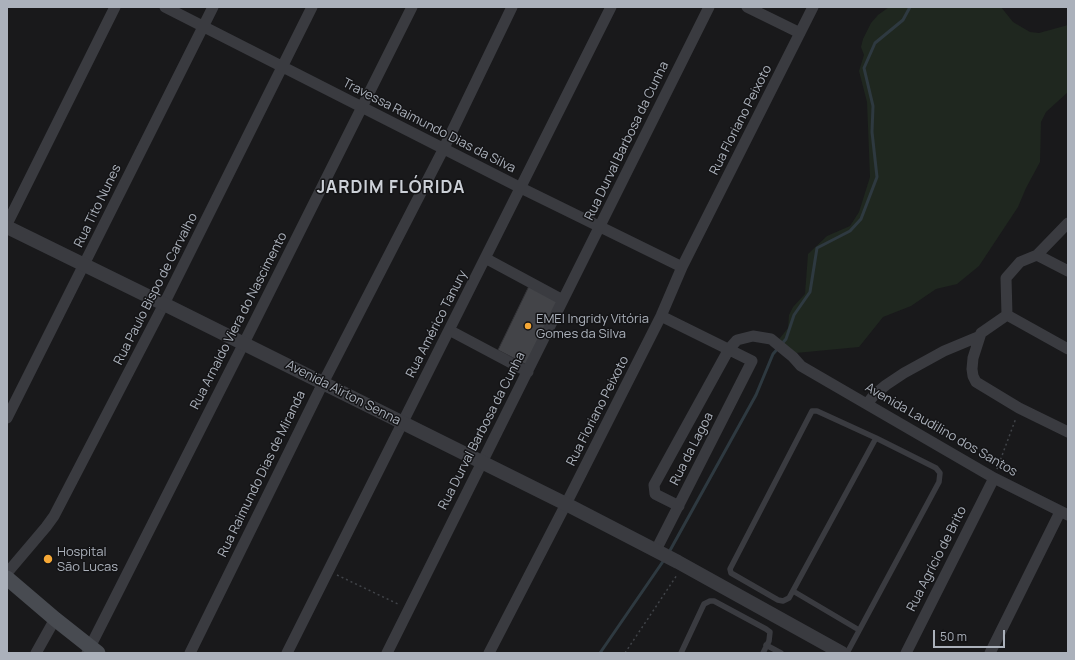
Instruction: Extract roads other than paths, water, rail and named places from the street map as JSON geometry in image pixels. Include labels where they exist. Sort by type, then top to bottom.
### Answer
[{"type":"main road","points":[[7,578],[92,651]]},
{"type":"street","points":[[7,226],[115,7]]},
{"type":"street","name":"Travessa Raimundo Dias da Silva","points":[[165,7],[521,188],[682,267]]},
{"type":"street","name":"Rua Tito Nunes","points":[[7,418],[213,7]]},
{"type":"street","name":"Rua Paulo Bispo de Carvalho","points":[[7,573],[54,516],[164,304],[312,7]]},
{"type":"street","name":"Rua Arnaldo Viera do Nascimento","points":[[92,651],[412,7]]},
{"type":"street","name":"Rua Raimundo Dias de Miranda","points":[[190,653],[323,383],[444,148],[512,7]]},
{"type":"street","name":"Rua Américo Tanury","points":[[287,653],[611,7]]},
{"type":"street","name":"Rua Durval Barbosa da Cunha","points":[[387,653],[709,7]]},
{"type":"street","points":[[748,7],[800,33]]},
{"type":"street","name":"Rua Floriano Peixoto","points":[[489,653],[661,316],[682,267],[813,7]]},
{"type":"street","points":[[1007,315],[1006,278],[1020,262],[1037,255],[1068,223]]},
{"type":"street","name":"Avenida Airton Senna","points":[[7,226],[658,551],[842,653]]},
{"type":"street","points":[[1037,255],[1068,271]]},
{"type":"street","points":[[485,258],[563,300]]},
{"type":"street","points":[[1007,315],[981,333],[973,358],[972,369],[976,382],[1019,408],[1068,432]]},
{"type":"street","points":[[1007,315],[1068,349]]},
{"type":"street","points":[[661,316],[729,350],[654,485],[654,491],[657,495],[679,506]]},
{"type":"street","points":[[449,330],[528,372]]},
{"type":"street","name":"Avenida Laudilino dos Santos","points":[[729,350],[737,340],[753,336],[771,339],[793,357],[801,366],[994,478],[1064,514]]},
{"type":"street","points":[[867,404],[874,395],[904,373],[944,351],[980,336]]},
{"type":"street","name":"Rua da Lagoa","points":[[658,551],[752,361],[729,350]]},
{"type":"street","name":"Rua Agrício de Brito","points":[[906,653],[994,478]]},
{"type":"street","points":[[990,653],[1064,514]]},
{"type":"street","points":[[36,653],[55,619]]},
{"type":"lane","points":[[847,653],[940,477],[940,473],[936,468],[876,438],[814,411],[810,414],[730,569],[731,573],[778,600],[787,600],[794,592],[876,438]]},
{"type":"lane","points":[[794,592],[859,630]]},
{"type":"lane","points":[[681,653],[704,604],[710,600],[770,632],[770,636],[763,653]]},
{"type":"lane","points":[[766,645],[781,653]]},
{"type":"waterway","points":[[668,554],[756,395],[773,354],[786,339],[794,315],[810,292],[817,248],[850,231],[861,219],[877,177],[872,132],[873,106],[864,68],[875,43],[903,20],[910,7]]},
{"type":"waterway","points":[[600,653],[664,560]]},
{"type":"place","name":"EMEI lngridy Vitória Gomes da Silva","points":[[528,326]]},
{"type":"place","name":"Hospital São Lucas","points":[[48,559]]},
{"type":"district","name":"JARDIM FLÓRIDA","points":[[391,188]]}]
